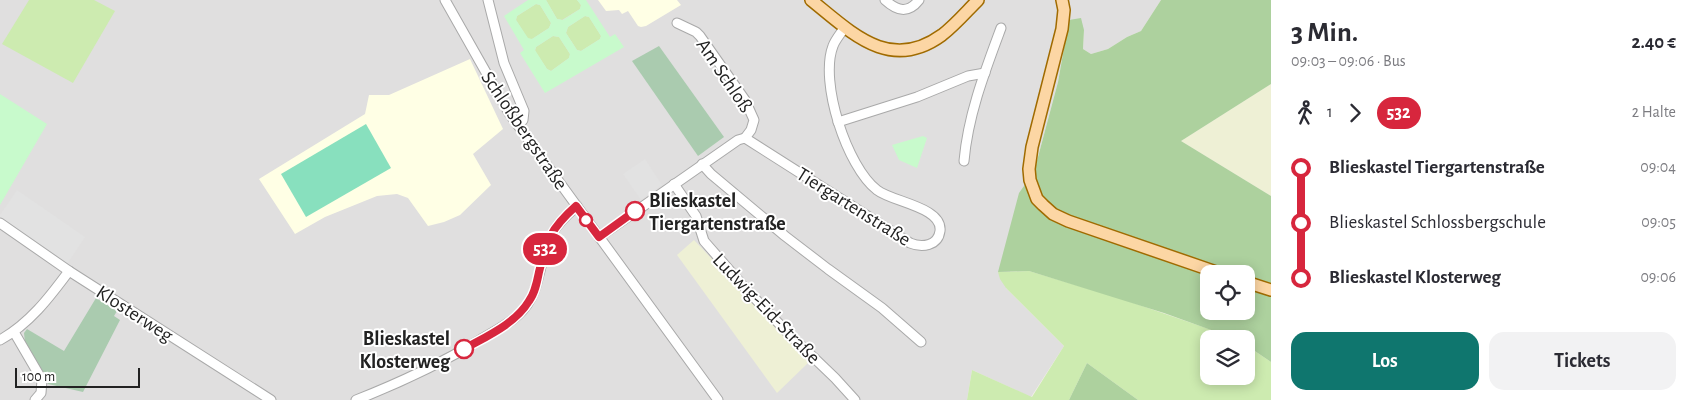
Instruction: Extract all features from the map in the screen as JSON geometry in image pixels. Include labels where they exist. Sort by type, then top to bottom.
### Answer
[{"type":"main road","points":[[812,0],[863,40],[883,49],[906,50],[930,42],[942,34],[978,0]]},
{"type":"main road","points":[[1062,0],[1064,19],[1032,146],[1029,170],[1030,180],[1038,199],[1053,214],[1068,221],[1200,266]]},
{"type":"main road","points":[[1255,285],[1271,290]]},
{"type":"street","name":"Schloßbergstraße","points":[[446,0],[509,113],[718,400]]},
{"type":"street","points":[[488,0],[504,63],[524,111],[523,120],[518,125]]},
{"type":"street","points":[[885,0],[893,7],[901,10],[914,6],[919,0]]},
{"type":"street","name":"Am Schloß","points":[[677,23],[700,36],[744,100],[754,120],[751,130],[745,138]]},
{"type":"street","name":"Tiergartenstraße","points":[[745,138],[910,243],[922,246],[932,244],[938,238],[939,223],[934,216],[928,211],[887,196],[871,185],[858,170],[852,158],[838,122],[830,88],[832,47],[845,27]]},
{"type":"street","points":[[964,161],[969,123],[984,73],[1001,28]]},
{"type":"street","points":[[838,122],[925,94],[968,76],[984,73]]},
{"type":"street","points":[[599,237],[702,164],[738,140],[745,138]]},
{"type":"street","points":[[702,164],[711,174],[785,236],[882,308],[921,342]]},
{"type":"street","name":"Ludwig-Eid-Straße","points":[[674,184],[696,216],[704,241],[746,289],[855,400]]},
{"type":"street","points":[[356,400],[414,376],[449,358],[502,327],[522,311],[531,300],[536,287],[545,246],[549,237],[556,226],[576,206]]},
{"type":"street","name":"Klosterweg","points":[[0,223],[69,272],[271,400]]},
{"type":"street","points":[[0,340],[14,332],[42,305],[69,272]]},
{"type":"street","points":[[14,332],[42,380],[41,392],[34,400]]},
{"type":"shaded area","points":[[0,0],[1161,0],[1141,31],[1108,49],[1091,54],[1083,49],[1084,30],[1069,20],[1058,82],[1006,288],[1064,346],[1031,397],[972,370],[967,400],[0,400]]},
{"type":"shaded area","points":[[598,0],[677,0],[681,5],[646,26],[641,27],[638,26],[628,11],[622,14],[619,10],[606,11]]},
{"type":"shaded area","points":[[659,46],[724,137],[698,156],[632,61]]},
{"type":"shaded area","points":[[470,59],[503,129],[473,154],[491,185],[460,215],[428,226],[408,198],[397,194],[377,196],[325,217],[295,234],[259,179],[365,114],[369,95],[389,95]]},
{"type":"shaded area","points":[[1271,84],[1271,196],[1181,141]]},
{"type":"shaded area","points":[[645,159],[662,185],[641,200],[623,174]]},
{"type":"shaded area","points":[[17,190],[85,237],[65,267],[0,221],[0,215]]},
{"type":"shaded area","points":[[694,240],[809,362],[777,393],[677,255]]},
{"type":"shaded area","points":[[96,298],[117,311],[114,316],[120,320],[83,392],[48,384],[25,343],[24,333],[27,329],[64,351]]},
{"type":"green space","points":[[29,0],[94,0],[115,11],[73,83],[2,44]]},
{"type":"green space","points":[[528,0],[546,0],[557,19],[563,20],[580,9],[581,5],[577,0],[586,0],[610,37],[615,34],[624,47],[545,93],[520,53],[524,50],[504,16]],"holes":[[[536,4],[540,5],[551,23],[549,28],[532,39],[528,38],[516,20],[517,16]],[[585,16],[589,17],[601,36],[600,39],[581,51],[577,50],[566,33],[568,27]],[[553,36],[559,37],[570,54],[569,58],[551,71],[547,69],[535,50],[536,47]]]},
{"type":"green space","points":[[546,0],[577,0],[581,5],[580,9],[562,20],[557,19]]},
{"type":"green space","points":[[1161,0],[1271,0],[1271,84],[1181,141],[1271,196],[1271,362],[1255,351],[1255,330],[1211,330],[1164,313],[1029,271],[998,272],[1019,193],[1034,172],[1058,82],[1069,20],[1081,18],[1084,30],[1083,49],[1091,54],[1108,49],[1141,31]]},
{"type":"green space","points":[[536,4],[540,5],[551,23],[549,28],[532,39],[528,39],[516,20],[517,16]]},
{"type":"green space","points":[[585,16],[589,17],[601,36],[600,39],[581,51],[577,50],[566,33],[568,27]]},
{"type":"green space","points":[[553,36],[559,37],[570,54],[569,58],[551,71],[547,69],[535,51],[536,47]]},
{"type":"green space","points":[[0,94],[47,124],[0,205]]},
{"type":"green space","points":[[366,124],[391,168],[306,217],[281,174]]},
{"type":"green space","points":[[923,136],[927,138],[917,168],[899,160],[892,145]]},
{"type":"green space","points":[[1029,271],[1119,298],[1212,330],[1200,330],[1200,385],[1255,385],[1255,351],[1271,362],[1271,400],[1138,400],[1087,363],[1069,400],[967,400],[972,370],[1032,397],[1064,346],[1006,288],[998,272]]},
{"type":"green space","points":[[1087,363],[1138,400],[1069,400]]},
{"type":"bus line","name":"532","points":[[464,349],[513,319],[531,300],[549,237],[556,226],[576,206],[599,237],[635,211]]},
{"type":"place","name":"Blieskastel Tiergartenstraße","points":[[635,211]]},
{"type":"place","name":"Blieskastel Klosterweg","points":[[464,349]]}]
